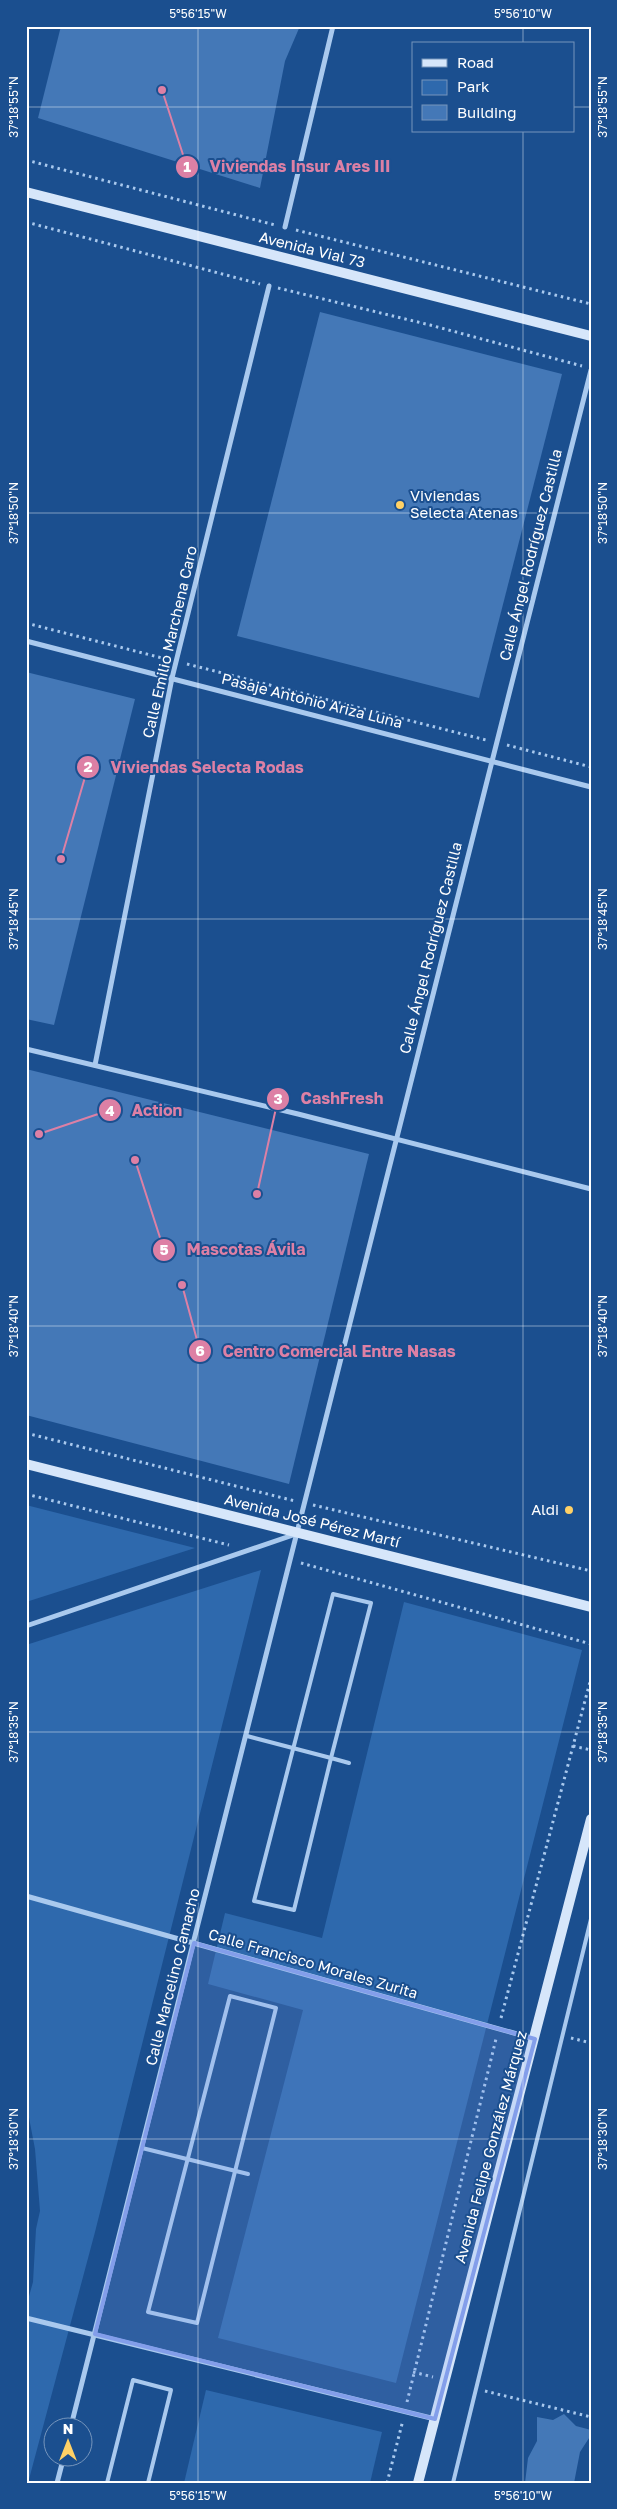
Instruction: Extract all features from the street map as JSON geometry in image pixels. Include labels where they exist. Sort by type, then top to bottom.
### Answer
[{"type":"street","points":[[285,227],[333,26]]},
{"type":"street","name":"Avenida Vial 73","points":[[26,192],[591,336]]},
{"type":"street","name":"Calle Emilio Marchena Caro","points":[[95,1065],[172,678],[269,286]]},
{"type":"street","name":"Calle Ángel Rodríguez Castilla","points":[[299,1533],[395,1140],[591,370]]},
{"type":"street","name":"Pasaje Antonio Ariza Luna","points":[[26,641],[591,787]]},
{"type":"street","points":[[26,1049],[298,1114],[591,1189]]},
{"type":"street","name":"Avenida José Pérez Martí","points":[[26,1464],[591,1607]]},
{"type":"street","points":[[26,1626],[299,1533]]},
{"type":"street","name":"Calle Marcelino Camacho","points":[[74,2416],[299,1533]]},
{"type":"street","name":"Avenida Felipe González Márquez","points":[[418,2483],[591,1819]]},
{"type":"street","name":"Calle Francisco Morales Zurita","points":[[26,1896],[535,2039]]},
{"type":"street","points":[[26,2318],[434,2419]]},
{"type":"street","points":[[57,2483],[61,2466]]},
{"type":"lane","points":[[333,1594],[371,1604],[331,1758],[294,1910],[254,1901],[333,1594]]},
{"type":"lane","points":[[247,1736],[349,1763]]},
{"type":"lane","points":[[453,2483],[527,2174],[591,1920]]},
{"type":"lane","points":[[230,1996],[276,2008],[197,2323],[148,2312],[188,2159],[230,1996]]},
{"type":"lane","points":[[142,2148],[248,2174]]},
{"type":"lane","points":[[107,2483],[133,2380],[171,2390],[148,2483]]},
{"type":"path","points":[[26,160],[591,304]]},
{"type":"path","points":[[26,222],[269,286],[430,325],[580,366]]},
{"type":"path","points":[[26,623],[591,767]]},
{"type":"path","points":[[26,1494],[248,1550]]},
{"type":"path","points":[[292,1561],[591,1644]]},
{"type":"path","points":[[387,2483],[498,2029],[591,1678]]},
{"type":"path","points":[[573,1746],[591,1750]]},
{"type":"path","points":[[413,2372],[445,2380]]},
{"type":"path","points":[[477,2389],[591,2417]]},
{"type":"highlighted area","points":[[194,1943],[535,2039],[435,2419],[95,2334]]},
{"type":"green space","points":[[26,1505],[195,1548],[26,1602]]},
{"type":"green space","points":[[261,1570],[95,2232],[46,2416],[42,2416],[42,2431],[28,2483],[26,2483],[26,2307],[33,2282],[36,2229],[40,2211],[35,2149],[26,2102],[26,1645]]},
{"type":"green space","points":[[404,1602],[582,1650],[396,2383],[218,2338],[303,2010],[208,1984],[225,1913],[322,1938]]},
{"type":"green space","points":[[206,2390],[382,2432],[370,2483],[184,2483]]},
{"type":"building","points":[[61,26],[300,26],[285,61],[260,188],[38,118]]},
{"type":"building","name":"Viviendas Selecta Atenas","points":[[320,312],[562,374],[479,698],[237,636]]},
{"type":"building","points":[[26,672],[135,699],[54,1025],[26,1019]]},
{"type":"building","points":[[26,1069],[369,1154],[289,1484],[26,1415]]},
{"type":"building","points":[[564,2414],[576,2426],[591,2430],[591,2435],[580,2452],[574,2483],[525,2483],[528,2458],[537,2441],[537,2417],[553,2420]]},
{"type":"place","name":"Viviendas Insur Ares III","points":[[162,90]]},
{"type":"place","name":"Viviendas Selecta Atenas","points":[[400,505]]},
{"type":"place","name":"Viviendas Selecta Rodas","points":[[61,859]]},
{"type":"place","name":"Action","points":[[39,1134]]},
{"type":"place","name":"Mascotas Ávila","points":[[135,1160]]},
{"type":"place","name":"CashFresh","points":[[257,1194]]},
{"type":"place","name":"Centro Comercial Entre Nasas","points":[[182,1285]]},
{"type":"place","name":"Aldi","points":[[569,1510]]}]
